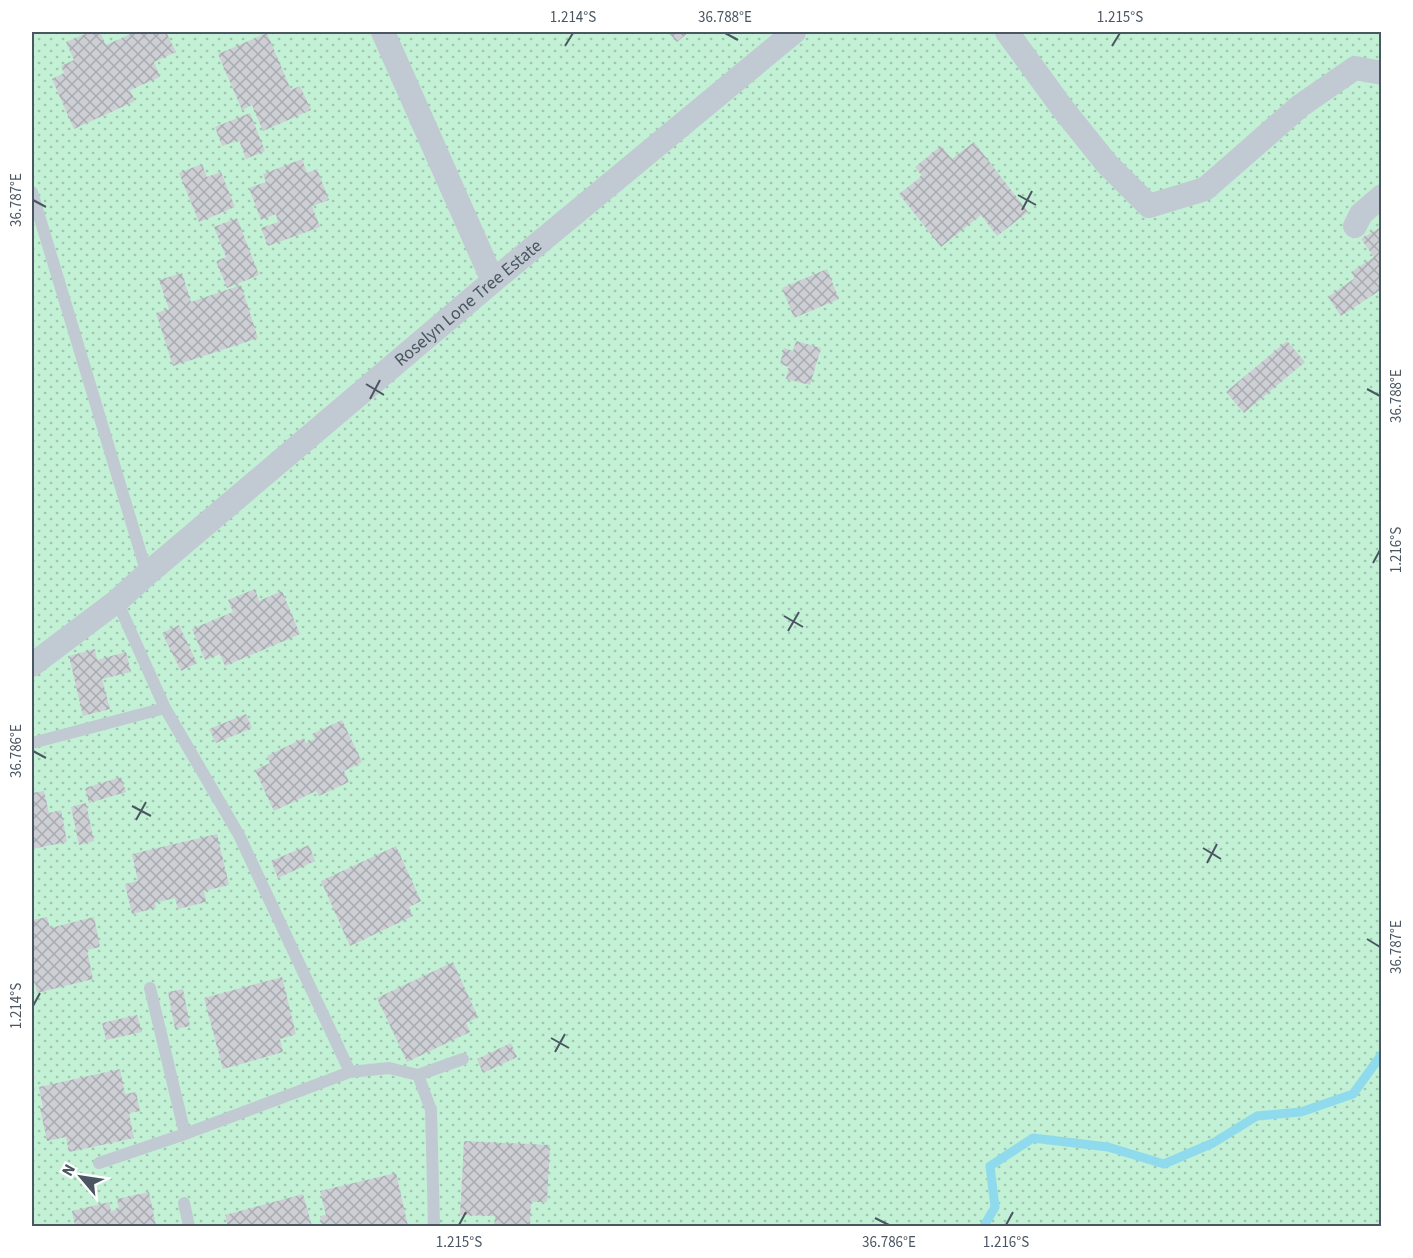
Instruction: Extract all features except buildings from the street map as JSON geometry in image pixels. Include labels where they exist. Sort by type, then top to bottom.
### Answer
[{"type":"street","points":[[383,32],[493,281]]},
{"type":"street","name":"Roselyn Lone Tree Estate","points":[[32,664],[117,601],[493,281],[794,32]]},
{"type":"street","points":[[1007,32],[1063,109],[1107,164],[1149,206],[1205,189],[1300,106],[1355,68],[1382,73]]},
{"type":"street","points":[[1355,226],[1361,214],[1382,196]]},
{"type":"lane","points":[[32,192],[147,574]]},
{"type":"lane","points":[[117,601],[165,708],[239,835],[350,1072]]},
{"type":"lane","points":[[32,743],[165,708]]},
{"type":"lane","points":[[150,988],[185,1134]]},
{"type":"lane","points":[[99,1163],[185,1134],[350,1072],[389,1068],[418,1076],[463,1059]]},
{"type":"lane","points":[[418,1076],[431,1110],[434,1227]]},
{"type":"lane","points":[[184,1203],[189,1227]]},
{"type":"green space","points":[[32,32],[1381,32],[1381,1226],[32,1226]]},
{"type":"waterway","points":[[984,1226],[995,1207],[990,1166],[1033,1138],[1108,1147],[1164,1164],[1213,1143],[1257,1116],[1301,1112],[1353,1094],[1382,1054]]}]
